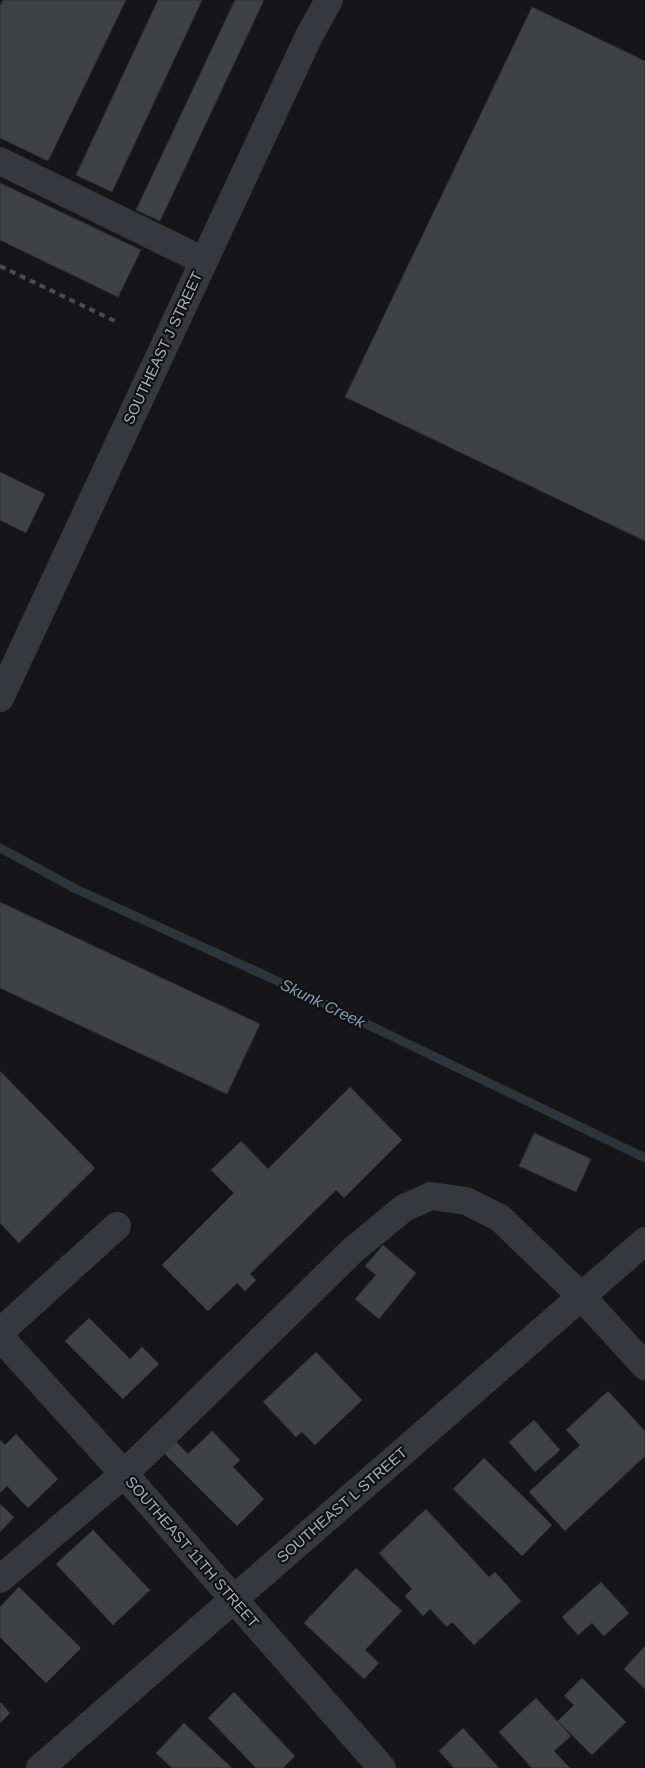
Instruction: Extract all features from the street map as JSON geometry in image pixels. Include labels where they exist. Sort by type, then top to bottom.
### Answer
[{"type":"street","name":"SOUTHEAST J STREET","points":[[0,698],[309,36],[329,0]]},
{"type":"street","points":[[0,162],[204,261]]},
{"type":"street","points":[[0,1579],[124,1474],[353,1250],[404,1208],[431,1196],[466,1201],[500,1218],[582,1297],[645,1366]]},
{"type":"street","points":[[0,1332],[117,1226]]},
{"type":"street","name":"SOUTHEAST L STREET","points":[[40,1768],[645,1241]]},
{"type":"street","name":"SOUTHEAST 11TH STREET","points":[[0,1337],[124,1474],[382,1768]]},
{"type":"building","points":[[3,0],[126,0],[48,161],[0,138],[0,6]]},
{"type":"building","points":[[158,0],[202,0],[112,192],[76,175]]},
{"type":"building","points":[[235,0],[264,0],[160,221],[136,210]]},
{"type":"building","points":[[532,7],[645,61],[645,541],[345,397]]},
{"type":"building","points":[[0,183],[141,250],[118,297],[0,240]]},
{"type":"building","points":[[0,472],[45,494],[26,533],[0,520]]},
{"type":"building","points":[[0,902],[260,1024],[227,1094],[0,988]]},
{"type":"building","points":[[0,1071],[95,1168],[19,1243],[0,1223]]},
{"type":"building","points":[[350,1087],[402,1140],[344,1198],[336,1190],[250,1274],[256,1280],[245,1291],[237,1283],[208,1311],[162,1265],[234,1193],[211,1170],[241,1141],[268,1169]]},
{"type":"building","points":[[534,1133],[591,1159],[576,1192],[519,1166]]},
{"type":"building","points":[[383,1245],[416,1273],[379,1319],[355,1299],[376,1275],[365,1266]]},
{"type":"building","points":[[89,1318],[130,1359],[142,1347],[159,1364],[123,1399],[65,1341]]},
{"type":"building","points":[[316,1352],[362,1400],[315,1445],[302,1432],[296,1437],[263,1402]]},
{"type":"building","points":[[608,1391],[645,1431],[645,1456],[565,1531],[529,1492],[580,1445],[566,1430]]},
{"type":"building","points":[[534,1420],[560,1450],[535,1472],[509,1442]]},
{"type":"building","points":[[212,1431],[240,1460],[233,1467],[264,1499],[237,1526],[162,1451],[174,1440],[188,1454]]},
{"type":"building","points":[[16,1434],[58,1479],[28,1508],[7,1486],[0,1493],[0,1440],[5,1445]]},
{"type":"building","points":[[484,1458],[552,1525],[522,1556],[453,1489]]},
{"type":"building","points":[[0,1504],[14,1517],[0,1532]]},
{"type":"building","points":[[426,1509],[489,1577],[495,1572],[521,1601],[474,1645],[452,1622],[447,1627],[430,1609],[423,1616],[405,1596],[412,1589],[379,1553]]},
{"type":"building","points":[[93,1530],[150,1590],[113,1625],[56,1564]]},
{"type":"building","points":[[356,1568],[402,1611],[365,1650],[379,1663],[364,1679],[304,1623]]},
{"type":"building","points":[[601,1582],[629,1613],[604,1636],[592,1623],[578,1635],[562,1617]]},
{"type":"building","points":[[19,1587],[81,1648],[46,1683],[0,1637],[0,1607]]},
{"type":"building","points":[[645,1646],[645,1689],[624,1669]]},
{"type":"building","points":[[582,1678],[626,1722],[592,1755],[558,1721],[574,1705],[564,1696]]},
{"type":"building","points":[[234,1692],[295,1756],[283,1768],[256,1768],[208,1718]]},
{"type":"building","points":[[536,1698],[571,1736],[554,1751],[570,1768],[532,1768],[499,1732]]},
{"type":"building","points":[[0,1702],[10,1713],[0,1723]]},
{"type":"building","points":[[184,1723],[232,1768],[172,1768],[156,1753]]},
{"type":"building","points":[[463,1728],[499,1768],[454,1768],[439,1751]]},
{"type":"waterway","name":"Skunk Creek","points":[[0,848],[76,889],[273,979],[645,1158]]},
{"type":"railway","points":[[0,266],[119,323]]}]
